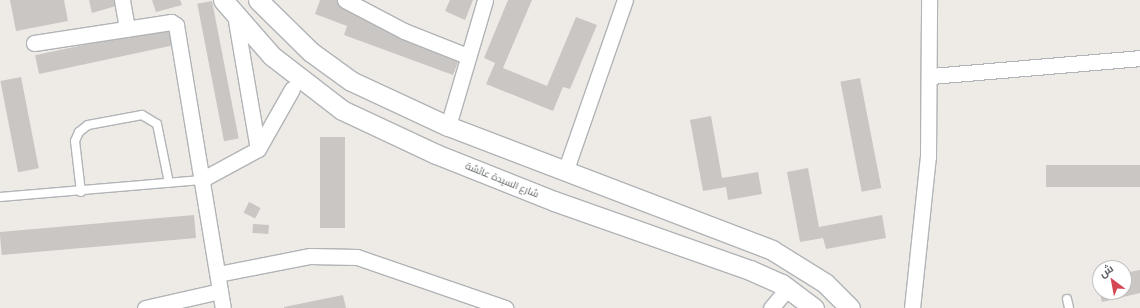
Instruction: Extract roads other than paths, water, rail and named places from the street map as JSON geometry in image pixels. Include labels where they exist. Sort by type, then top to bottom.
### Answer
[{"type":"street","points":[[122,0],[127,29]]},
{"type":"street","name":"شارع السيدة عائشة","points":[[223,0],[272,56],[328,100],[388,134],[436,154],[750,270],[788,288],[814,308]]},
{"type":"street","points":[[258,0],[285,29],[344,76],[448,126],[772,250],[800,265],[850,308]]},
{"type":"street","points":[[345,0],[404,31],[467,56]]},
{"type":"street","points":[[448,126],[467,56],[485,0]]},
{"type":"street","points":[[565,172],[625,0]]},
{"type":"street","points":[[912,308],[924,213],[931,76],[929,0]]},
{"type":"street","points":[[235,15],[258,149]]},
{"type":"street","points":[[34,43],[172,22],[176,25],[223,308]]},
{"type":"street","points":[[931,76],[1140,58]]},
{"type":"street","points":[[328,100],[344,76]]},
{"type":"street","points":[[201,180],[258,149],[292,89]]},
{"type":"street","points":[[679,245],[689,219]]},
{"type":"street","points":[[218,274],[310,256],[342,256],[373,261],[505,308]]},
{"type":"street","points":[[771,308],[788,288]]},
{"type":"street","points":[[145,308],[220,292]]},
{"type":"lane","points":[[81,192],[75,141],[78,132],[88,126],[142,115],[157,124],[169,183]]},
{"type":"lane","points":[[0,197],[81,192],[201,180]]},
{"type":"lane","points":[[1067,299],[1069,308]]}]
